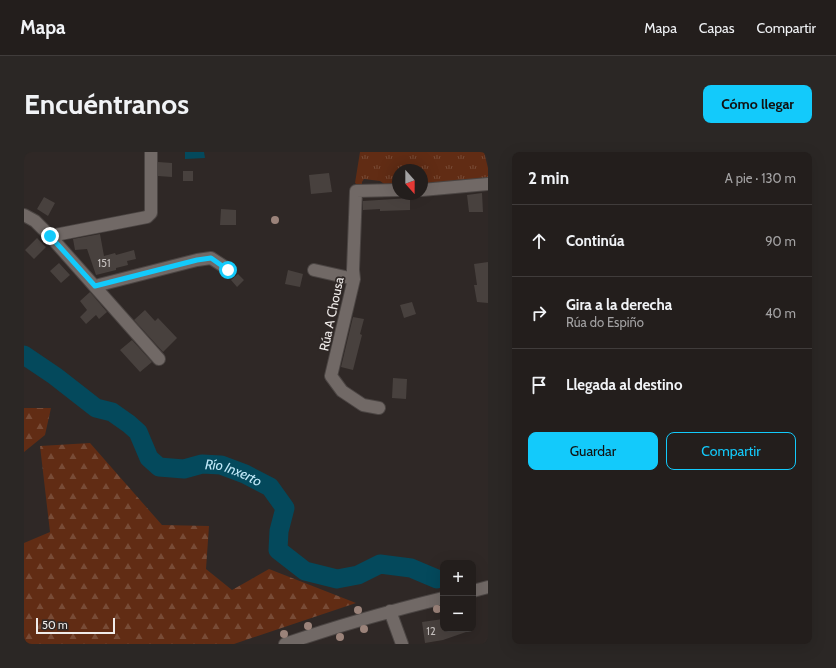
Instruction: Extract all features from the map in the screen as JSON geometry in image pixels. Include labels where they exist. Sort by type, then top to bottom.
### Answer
[{"type":"street","points":[[50,236],[147,217],[151,213],[151,152]]},
{"type":"street","points":[[428,189],[488,184]]},
{"type":"street","name":"Rúa A Chousa","points":[[379,408],[363,405],[342,391],[331,376],[354,279],[353,270],[356,191],[392,190]]},
{"type":"street","points":[[24,215],[35,221],[50,236],[159,359]]},
{"type":"street","points":[[95,286],[197,260],[211,258],[228,270]]},
{"type":"street","points":[[314,270],[354,279]]},
{"type":"street","points":[[476,590],[488,587]]},
{"type":"street","points":[[285,644],[390,611],[440,599]]},
{"type":"street","points":[[390,611],[402,644]]},
{"type":"green space","points":[[360,152],[484,152],[488,168],[488,178],[428,186],[428,164],[392,164],[392,188],[380,181],[364,179],[362,182],[362,187],[355,183]]},
{"type":"green space","points":[[24,408],[51,408],[45,435],[24,452]]},
{"type":"green space","points":[[90,443],[162,525],[209,526],[206,569],[232,590],[269,569],[356,603],[234,644],[24,644],[24,543],[50,532],[40,446]]},
{"type":"water","points":[[185,152],[204,152],[205,158],[185,159]]},
{"type":"building","points":[[158,162],[172,163],[172,177],[158,176]]},
{"type":"building","points":[[183,171],[193,171],[193,181],[183,181]]},
{"type":"building","points":[[329,173],[332,192],[311,194],[309,175]]},
{"type":"building","points":[[482,193],[483,212],[469,212],[467,195]]},
{"type":"building","points":[[44,197],[55,203],[48,216],[37,209]]},
{"type":"building","points":[[392,199],[410,200],[410,210],[363,210],[363,201]]},
{"type":"building","points":[[221,209],[236,210],[236,225],[220,225]]},
{"type":"building","points":[[100,234],[104,256],[115,253],[116,255],[134,250],[136,259],[127,261],[128,265],[116,268],[116,270],[96,275],[87,249],[75,250],[73,239]]},
{"type":"building","points":[[37,238],[46,247],[34,259],[25,250]]},
{"type":"building","points":[[488,262],[488,303],[477,302],[474,285],[477,285],[474,264]]},
{"type":"building","points":[[59,263],[70,275],[61,283],[50,271]]},
{"type":"building","points":[[288,270],[303,274],[300,287],[285,284]]},
{"type":"building","points":[[238,274],[244,280],[237,287],[231,280]]},
{"type":"building","points":[[90,292],[107,312],[99,319],[96,315],[86,324],[80,317],[87,310],[80,301]]},
{"type":"building","points":[[412,302],[416,314],[404,318],[400,305]]},
{"type":"building","points":[[145,310],[155,321],[158,318],[177,338],[163,352],[134,320]]},
{"type":"building","points":[[353,317],[364,319],[360,334],[362,335],[353,370],[341,367]]},
{"type":"building","points":[[132,340],[152,362],[140,372],[120,350]]},
{"type":"building","points":[[393,378],[407,379],[406,399],[392,398]]},
{"type":"building","points":[[440,619],[440,632],[466,632],[443,640],[425,643],[422,622]]},
{"type":"waterway","name":"Río Inxerto","points":[[24,355],[55,376],[96,408],[112,412],[129,424],[138,432],[149,458],[159,467],[184,469],[202,464],[221,465],[245,474],[270,487],[285,508],[279,531],[278,550],[305,571],[337,579],[358,575],[380,564],[411,568],[437,579]]},
{"type":"route","points":[[50,236],[95,286],[197,260],[211,258],[228,270]]}]
